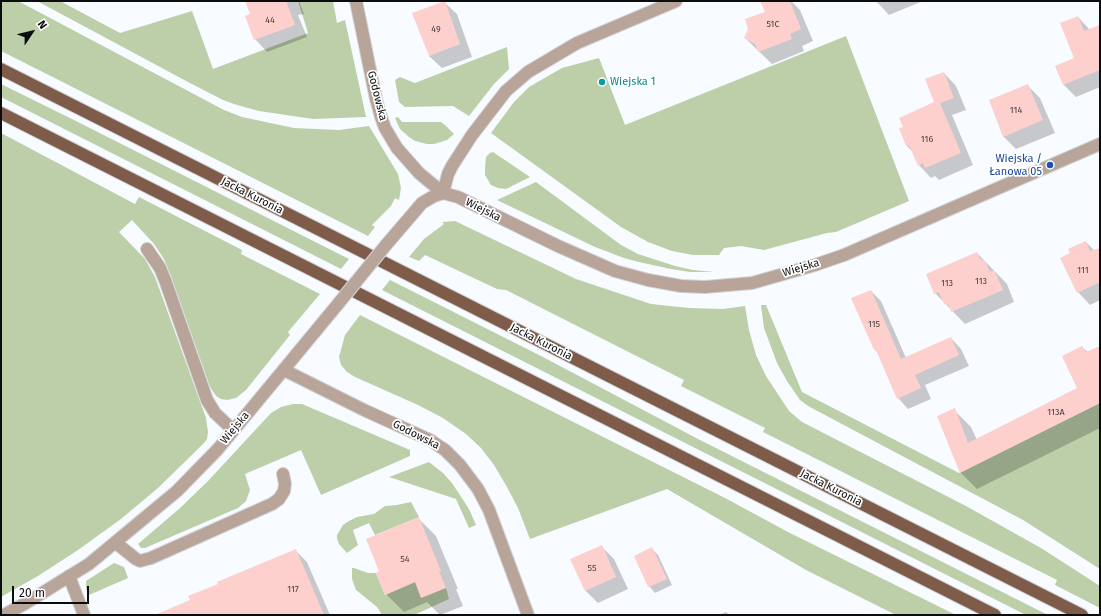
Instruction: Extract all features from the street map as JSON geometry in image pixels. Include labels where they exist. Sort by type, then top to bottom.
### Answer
[{"type":"main road","name":"Jacka Kuronia","points":[[1,69],[1082,615]]},
{"type":"main road","points":[[1,113],[995,615]]},
{"type":"street","name":"Godowska","points":[[356,1],[380,117],[397,148],[419,173],[443,193]]},
{"type":"street","points":[[443,193],[448,174],[452,166],[472,135],[506,91],[528,72],[577,43],[676,1]]},
{"type":"street","name":"Wiejska","points":[[4,615],[89,564],[177,491],[218,449],[422,203],[434,196],[443,193],[458,197],[558,246],[615,271],[648,280],[681,286],[705,287],[752,283],[844,255],[1100,144]]},
{"type":"street","points":[[148,249],[160,268],[165,280],[208,400],[215,412],[233,430]]},
{"type":"street","name":"Godowska","points":[[284,370],[364,410],[430,440],[445,450],[460,465],[475,484],[489,510],[528,615]]},
{"type":"street","points":[[116,543],[140,561],[151,558],[272,504],[284,491],[285,484],[283,474]]},
{"type":"street","points":[[69,576],[84,615]]},
{"type":"green space","points":[[1,1],[18,1],[224,110],[242,117],[294,128],[339,130],[369,126],[398,174],[401,188],[399,200],[395,198],[391,206],[372,225],[375,227],[368,236],[1,51]]},
{"type":"green space","points":[[37,1],[60,1],[120,33],[192,11],[213,69],[308,33],[298,1],[333,1],[337,23],[345,20],[366,117],[313,119],[259,111],[237,105],[223,100],[188,82]]},
{"type":"green space","points":[[846,36],[909,201],[836,232],[827,233],[764,250],[741,246],[724,248],[719,255],[693,255],[672,251],[648,242],[621,227],[491,133],[514,102],[529,87],[562,68],[599,58],[625,125]]},
{"type":"green space","points":[[507,47],[509,69],[494,84],[469,116],[453,106],[405,107],[399,102],[395,80],[400,77],[415,83]]},
{"type":"green space","points":[[1,84],[349,259],[341,269],[1,97]]},
{"type":"green space","points":[[398,117],[402,122],[441,122],[454,134],[447,140],[434,144],[415,141],[400,129],[395,118]]},
{"type":"green space","points":[[1,133],[135,204],[139,197],[242,250],[241,254],[320,294],[288,332],[290,335],[246,390],[236,398],[227,400],[221,399],[216,396],[210,387],[164,259],[154,244],[132,220],[119,232],[145,259],[155,277],[206,418],[208,432],[207,439],[158,488],[121,519],[78,550],[38,576],[1,597]]},
{"type":"green space","points":[[493,152],[530,177],[506,189],[491,185],[485,175],[485,168],[486,157]]},
{"type":"green space","points":[[536,182],[621,245],[638,254],[675,266],[693,270],[714,272],[690,272],[624,258],[595,247],[497,200]]},
{"type":"green space","points":[[455,221],[576,279],[651,304],[689,308],[723,309],[745,306],[749,330],[756,355],[766,376],[789,411],[802,422],[966,506],[1041,548],[1100,586],[1100,608],[1055,585],[1057,580],[763,432],[765,428],[681,386],[684,380],[506,290],[497,289],[425,255],[419,261],[409,257],[424,239],[444,224],[442,222]]},
{"type":"green space","points":[[390,280],[543,357],[700,440],[1048,615],[1026,615],[382,290]]},
{"type":"green space","points":[[761,305],[766,305],[802,392],[959,473],[1100,403],[1100,569],[1023,520],[808,406],[800,400],[777,363],[764,328]]},
{"type":"green space","points":[[360,315],[725,498],[788,532],[956,615],[896,615],[806,570],[667,489],[530,539],[518,508],[494,465],[481,448],[466,434],[443,418],[418,405],[355,377],[347,372],[341,365],[339,357],[345,335]]},
{"type":"green space","points":[[293,404],[302,404],[410,450],[410,456],[321,495],[301,450],[245,474],[250,490],[246,501],[238,508],[145,548],[141,548],[138,544],[179,509],[208,481],[271,413],[281,407]]},
{"type":"green space","points":[[429,462],[443,473],[452,483],[469,509],[476,525],[469,528],[456,499],[389,477]]},
{"type":"green space","points":[[411,502],[419,517],[375,535],[369,523],[353,530],[358,545],[347,553],[339,544],[337,535],[343,525],[349,521],[357,517],[374,514],[385,506]]},
{"type":"green space","points":[[114,563],[124,567],[128,578],[89,595],[86,589],[86,581]]},
{"type":"green space","points":[[352,568],[368,573],[376,573],[385,595],[415,582],[446,588],[449,599],[414,615],[382,615],[377,607],[356,590],[352,579]]},
{"type":"building","points":[[245,1],[286,1],[295,25],[254,40],[245,16],[250,14]]},
{"type":"building","points":[[445,1],[460,44],[429,56],[412,13]]},
{"type":"building","points":[[760,1],[790,1],[801,29],[790,34],[792,39],[758,52],[755,44],[744,38],[748,29],[745,19],[765,12]]},
{"type":"building","points":[[1078,16],[1084,31],[1100,25],[1100,70],[1063,85],[1055,66],[1074,58],[1060,23]]},
{"type":"building","points":[[944,72],[954,98],[940,103],[961,153],[925,168],[923,163],[918,166],[909,145],[906,146],[899,128],[903,127],[899,118],[934,102],[925,79]]},
{"type":"building","points":[[1028,84],[1043,120],[1003,137],[989,100]]},
{"type":"building","points":[[1086,241],[1090,251],[1100,248],[1100,282],[1077,293],[1060,258],[1070,253],[1068,249]]},
{"type":"building","points":[[977,252],[980,259],[985,261],[990,272],[994,270],[1003,290],[951,312],[949,305],[944,304],[939,292],[934,294],[926,274]]},
{"type":"building","points":[[871,290],[901,359],[951,337],[959,355],[915,375],[921,388],[897,399],[851,298]]},
{"type":"building","points":[[1082,346],[1086,352],[1100,346],[1100,403],[960,473],[937,416],[955,408],[968,443],[1077,388],[1062,356]]},
{"type":"building","points":[[419,517],[441,571],[439,571],[446,588],[421,598],[415,582],[385,595],[376,573],[379,571],[366,539]]},
{"type":"building","points":[[602,545],[616,577],[585,591],[570,559]]},
{"type":"building","points":[[652,547],[667,579],[648,587],[634,556]]},
{"type":"building","points":[[296,549],[324,615],[155,615],[190,600],[188,596],[218,584],[217,582]]},
{"type":"place","name":"Wiejska 1","points":[[602,82]]},
{"type":"place","name":"Wiejska / Łanowa 05","points":[[1050,165]]}]
